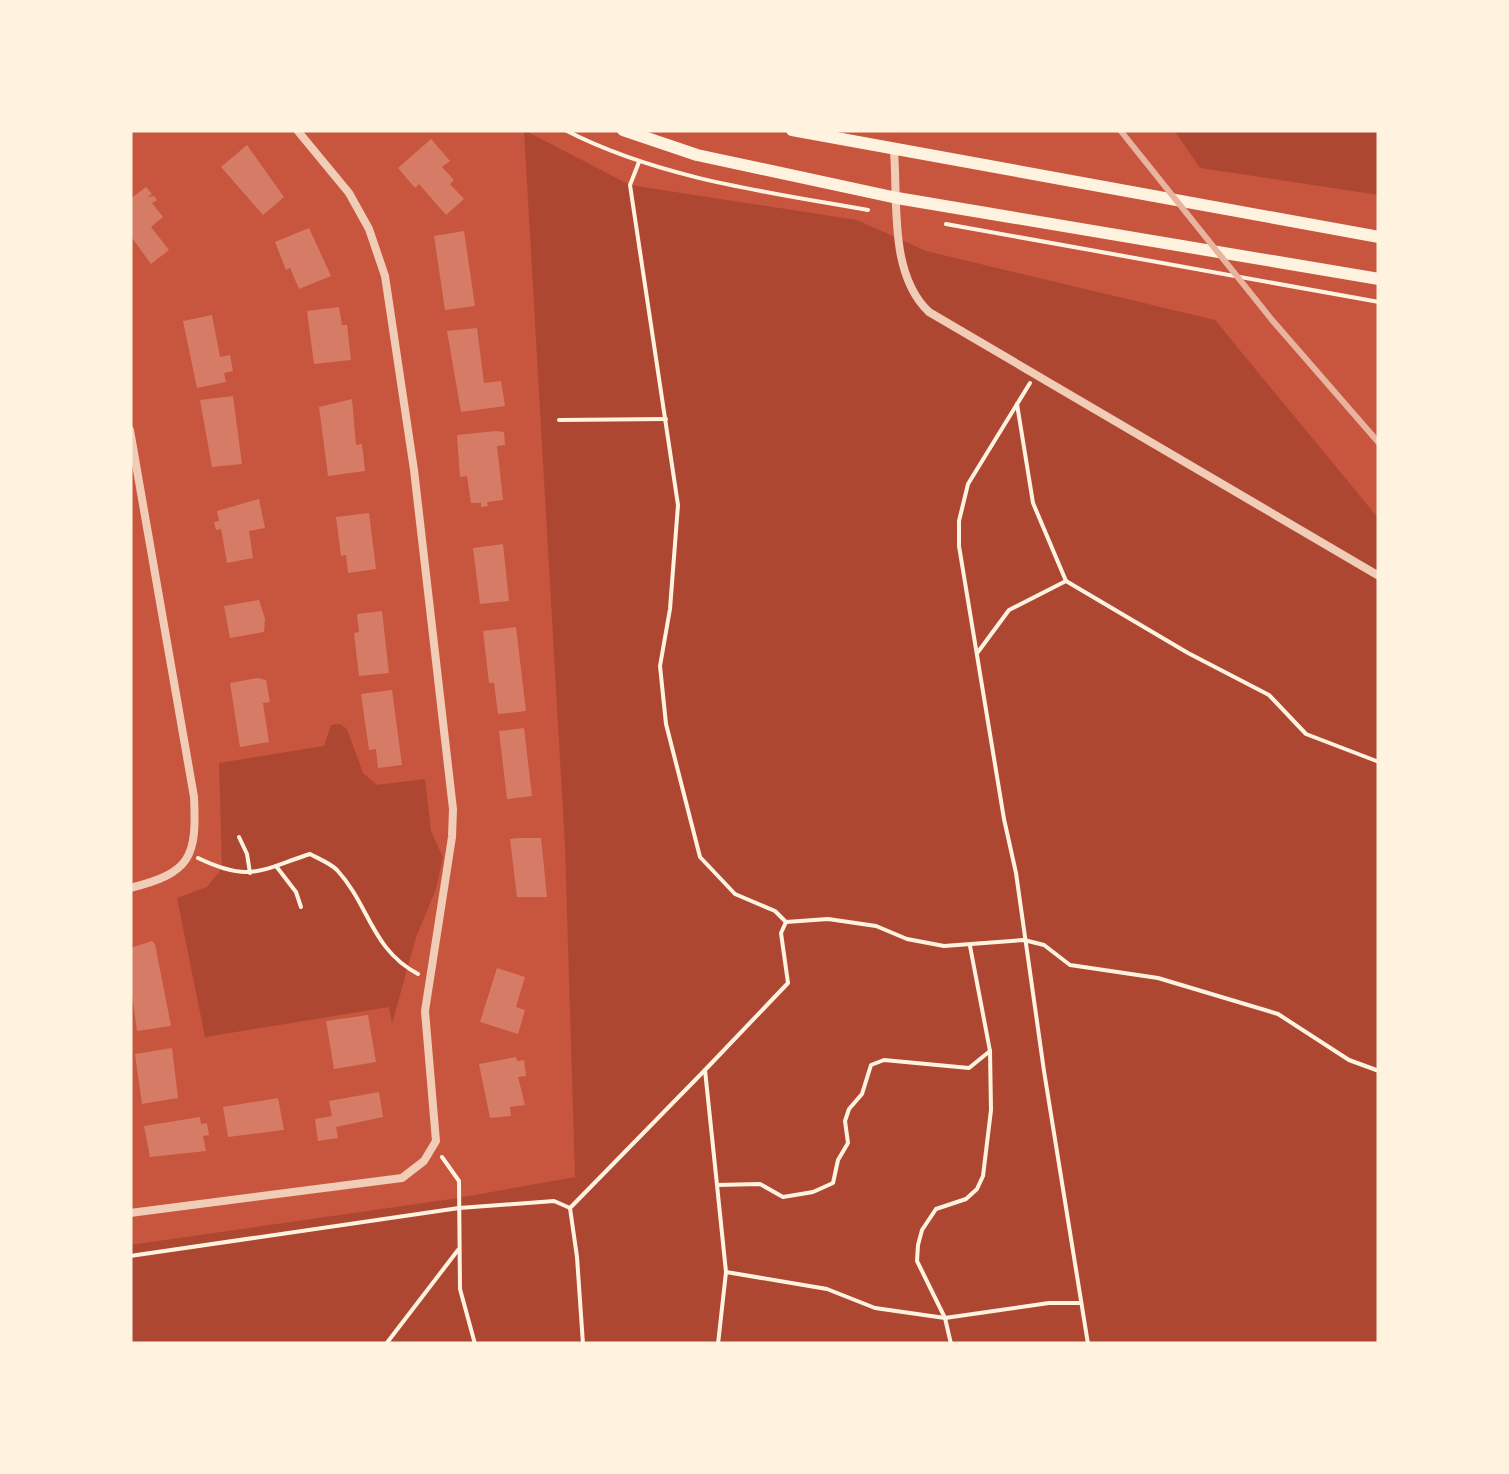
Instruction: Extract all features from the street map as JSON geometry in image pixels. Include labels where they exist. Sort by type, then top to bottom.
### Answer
[{"type":"main road","points":[[623,130],[697,155],[898,198],[1379,279]]},
{"type":"main road","points":[[792,130],[1379,237]]},
{"type":"street","points":[[130,1214],[400,1178],[424,1160],[438,1132],[424,1025],[452,837],[452,809],[414,470],[385,276],[369,229],[349,193],[298,130]]},
{"type":"street","points":[[894,151],[900,252],[913,297],[929,312],[1379,576]]},
{"type":"street","points":[[130,430],[194,797],[196,839],[180,867],[159,881],[130,888]]},
{"type":"path","points":[[639,162],[630,185],[678,505],[670,609],[660,666],[670,744],[700,856],[735,894],[775,911],[786,922]]},
{"type":"path","points":[[1036,374],[968,484],[959,522],[959,546],[1016,873],[1088,1344]]},
{"type":"path","points":[[1017,404],[1033,503],[1066,581],[1188,653],[1269,695],[1306,734],[1379,762]]},
{"type":"path","points":[[558,420],[666,419]]},
{"type":"path","points":[[976,654],[1009,610],[1066,581]]},
{"type":"path","points":[[239,837],[250,873]]},
{"type":"path","points":[[189,854],[225,870],[259,874],[310,854],[334,867],[358,898],[368,924],[389,954],[430,980]]},
{"type":"path","points":[[276,866],[296,892],[301,907]]},
{"type":"path","points":[[786,922],[828,918],[876,926],[932,945],[1024,940],[1044,944],[1070,964],[1158,978],[1278,1014],[1349,1060],[1379,1071]]},
{"type":"path","points":[[570,1208],[788,983],[781,933],[786,922]]},
{"type":"path","points":[[952,1344],[945,1318],[917,1261],[922,1230],[936,1209],[966,1199],[982,1176],[990,1110],[990,1051],[969,944]]},
{"type":"path","points":[[718,1184],[760,1184],[783,1196],[813,1192],[833,1183],[838,1160],[848,1143],[848,1109],[862,1094],[871,1065],[884,1060],[969,1068],[990,1051]]},
{"type":"path","points":[[706,1070],[726,1272],[718,1344]]},
{"type":"path","points":[[433,1148],[458,1176],[460,1289],[474,1344]]},
{"type":"path","points":[[130,1256],[459,1208],[554,1201],[570,1208]]},
{"type":"path","points":[[570,1208],[578,1257],[583,1344]]},
{"type":"path","points":[[386,1344],[458,1250]]},
{"type":"path","points":[[726,1272],[827,1289],[875,1308],[945,1318],[1049,1302],[1082,1303]]},
{"type":"shaded area","points":[[524,130],[630,185],[857,220],[926,251],[1215,320],[1379,519],[1379,1344],[130,1344],[130,1245],[458,1198],[575,1177],[565,846]]},
{"type":"shaded area","points":[[1174,130],[1379,130],[1379,195],[1200,168]]},
{"type":"shaded area","points":[[340,724],[347,729],[363,773],[377,785],[425,779],[431,831],[443,858],[392,1024],[389,1007],[205,1037],[177,898],[207,887],[222,868],[219,763],[324,746],[331,725]]},
{"type":"building","points":[[431,139],[450,161],[442,167],[454,180],[450,184],[464,199],[446,215],[419,184],[415,188],[398,168]]},
{"type":"building","points":[[247,145],[284,197],[263,215],[221,167]]},
{"type":"building","points":[[146,187],[152,194],[147,197],[154,196],[157,200],[152,203],[163,217],[151,227],[169,250],[151,264],[130,235],[130,199]]},
{"type":"building","points":[[309,228],[331,276],[299,289],[275,242]]},
{"type":"building","points":[[464,231],[475,306],[445,310],[434,236]]},
{"type":"building","points":[[339,307],[342,325],[347,325],[351,360],[314,364],[307,311]]},
{"type":"building","points":[[212,315],[220,357],[230,355],[233,371],[224,373],[226,382],[197,388],[183,321]]},
{"type":"building","points":[[477,328],[484,383],[501,381],[505,406],[461,412],[447,331]]},
{"type":"building","points":[[233,396],[242,464],[212,467],[200,400]]},
{"type":"building","points":[[352,399],[356,445],[362,444],[365,471],[328,476],[319,407]]},
{"type":"building","points":[[504,432],[505,445],[497,446],[503,500],[481,507],[481,503],[471,503],[467,476],[460,477],[457,435]]},
{"type":"building","points":[[259,499],[265,528],[249,531],[253,558],[227,563],[221,529],[216,530],[214,522],[219,521],[217,511]]},
{"type":"building","points":[[369,513],[376,569],[348,573],[346,555],[341,556],[336,517]]},
{"type":"building","points":[[503,544],[509,601],[480,604],[473,548]]},
{"type":"building","points":[[259,600],[264,632],[230,638],[224,606]]},
{"type":"building","points":[[382,611],[389,673],[359,676],[354,633],[359,632],[357,614]]},
{"type":"building","points":[[516,627],[526,711],[498,714],[494,683],[489,683],[483,631]]},
{"type":"building","points":[[266,680],[270,702],[263,703],[269,742],[240,747],[230,683]]},
{"type":"building","points":[[392,690],[402,765],[378,768],[376,749],[369,750],[361,694]]},
{"type":"building","points":[[524,728],[532,796],[507,799],[499,731]]},
{"type":"building","points":[[541,838],[547,897],[517,897],[510,839]]},
{"type":"building","points":[[152,941],[171,1026],[137,1031],[130,948]]},
{"type":"building","points":[[497,968],[525,977],[516,1007],[525,1010],[518,1034],[480,1022]]},
{"type":"building","points":[[368,1015],[376,1062],[334,1069],[326,1021]]},
{"type":"building","points":[[172,1048],[178,1098],[142,1104],[135,1054]]},
{"type":"building","points":[[516,1057],[517,1061],[524,1060],[526,1076],[518,1077],[525,1105],[510,1107],[511,1116],[490,1118],[479,1064]]},
{"type":"building","points":[[379,1092],[383,1117],[336,1127],[338,1138],[318,1141],[315,1119],[332,1116],[329,1101]]},
{"type":"building","points":[[278,1098],[284,1130],[228,1137],[223,1107]]},
{"type":"building","points":[[200,1117],[201,1124],[207,1123],[209,1135],[203,1136],[206,1151],[150,1157],[144,1126]]},
{"type":"railway","points":[[1120,130],[1272,320],[1379,443]]}]
